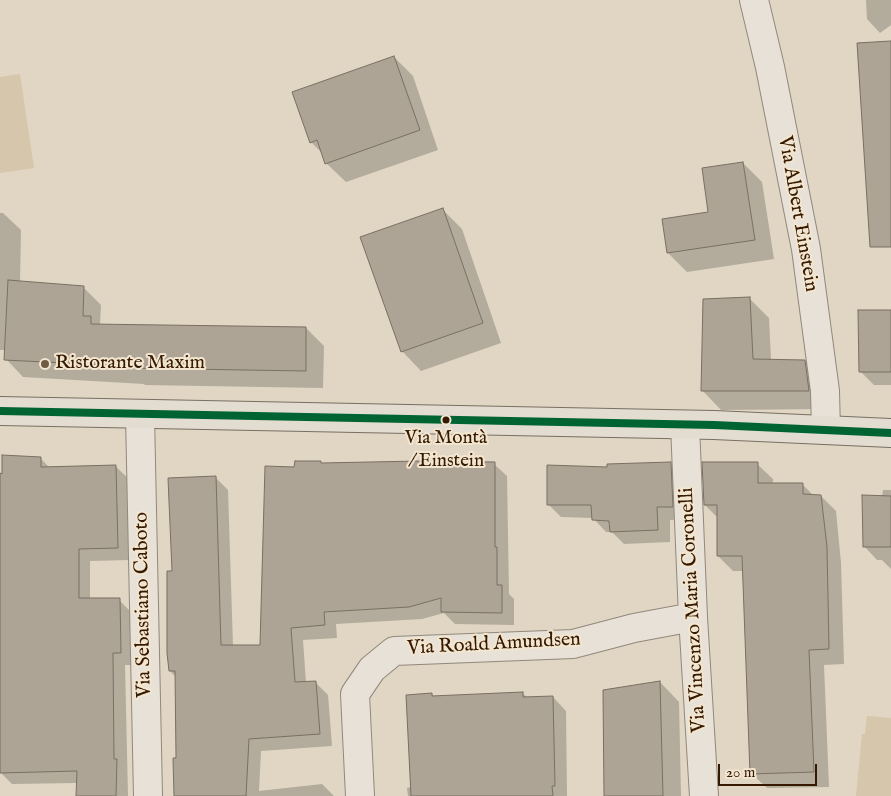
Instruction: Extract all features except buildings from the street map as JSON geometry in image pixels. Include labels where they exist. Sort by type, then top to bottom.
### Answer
[{"type":"main road","points":[[0,411],[685,425],[891,433]]},
{"type":"street","name":"Via Albert Einstein","points":[[754,0],[772,76],[806,249],[825,391],[826,430]]},
{"type":"street","name":"Via Sebastiano Caboto","points":[[140,415],[148,796]]},
{"type":"street","name":"Via Vincenzo Maria Coronelli","points":[[685,425],[693,617],[704,796]]},
{"type":"street","name":"Via Roald Amundsen","points":[[360,796],[355,694],[372,669],[394,651],[574,644],[634,628],[693,617]]},
{"type":"shaded area","points":[[20,74],[34,168],[0,173],[0,77]]},
{"type":"shaded area","points":[[867,716],[891,718],[891,796],[856,796],[862,734],[865,734]]},
{"type":"transit line","points":[[0,411],[714,425],[891,433]]},
{"type":"place","name":"Ristorante Maxim","points":[[45,364]]},
{"type":"place","name":"Via Montà / Einstein","points":[[446,420]]}]
